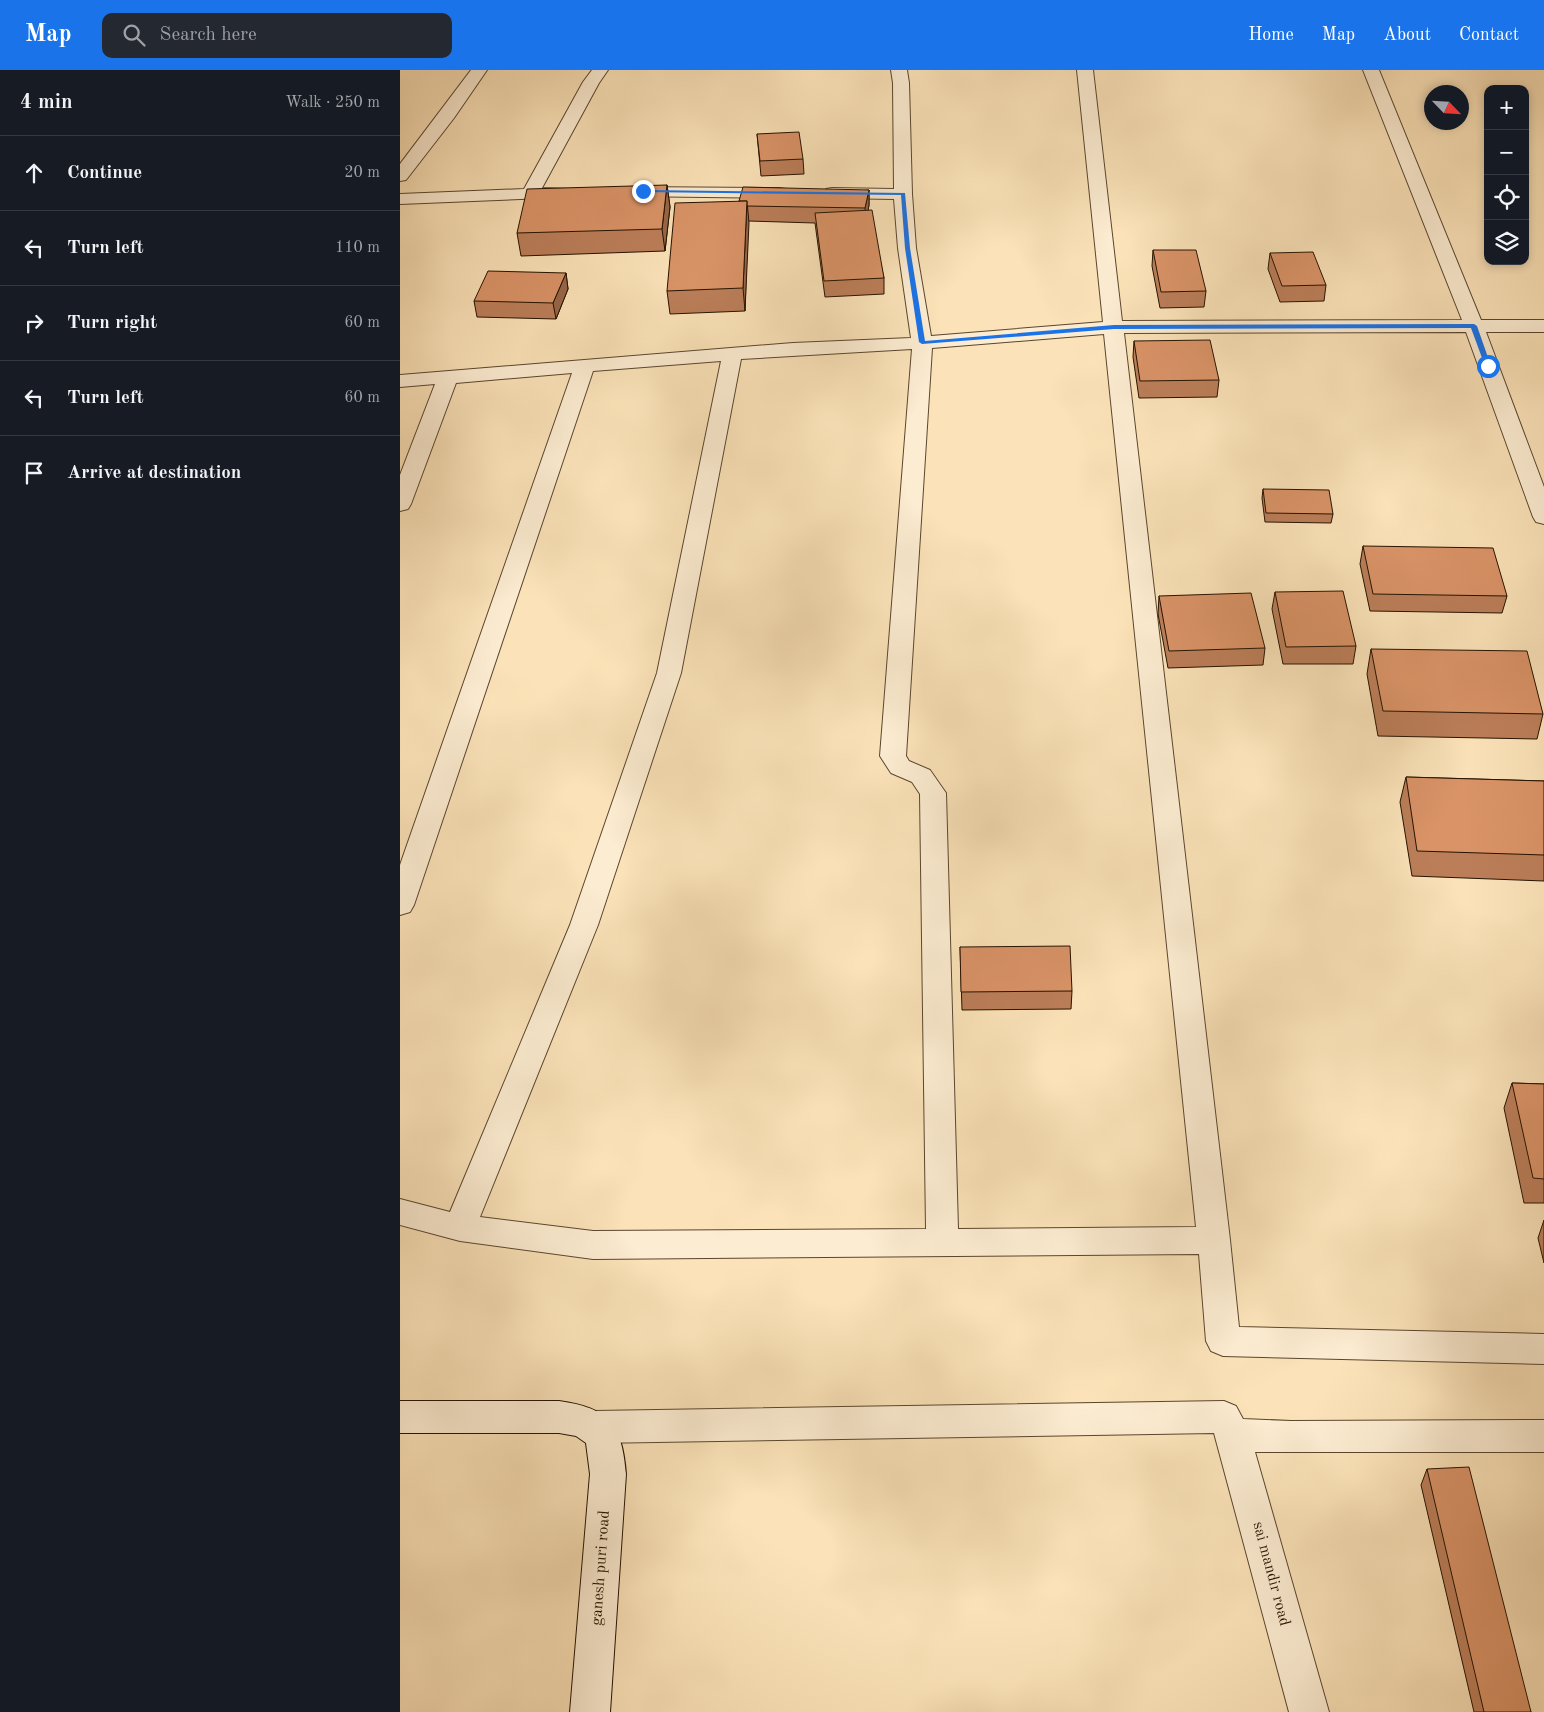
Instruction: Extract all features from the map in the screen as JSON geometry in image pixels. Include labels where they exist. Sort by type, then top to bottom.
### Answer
[{"type":"street","points":[[400,176],[479,70]]},
{"type":"street","points":[[530,194],[591,82],[600,70]]},
{"type":"street","points":[[899,70],[901,83],[903,194],[908,248],[922,342],[893,756],[900,767],[921,776],[933,793],[942,1241]]},
{"type":"street","points":[[1085,70],[1214,1240],[1223,1342],[1544,1349]]},
{"type":"street","points":[[1371,70],[1474,326],[1544,517]]},
{"type":"street","points":[[615,192],[793,193]]},
{"type":"street","points":[[400,198],[577,193]]},
{"type":"street","points":[[813,193],[903,194]]},
{"type":"street","points":[[400,381],[732,354],[1114,327],[1544,326]]},
{"type":"street","points":[[460,1228],[584,925],[668,673],[732,354]]},
{"type":"street","points":[[400,904],[585,366]]},
{"type":"street","points":[[400,504],[448,377]]},
{"type":"street","points":[[400,1212],[460,1228],[592,1245],[1214,1240]]},
{"type":"street","points":[[400,1417],[559,1417],[580,1419],[595,1427],[1224,1417],[1233,1435],[1291,1437],[1544,1436]]},
{"type":"street","name":"ganesh puri road","points":[[590,1712],[608,1474],[607,1448],[595,1427]]},
{"type":"street","name":"sai mandir road","points":[[1233,1435],[1309,1712]]},
{"type":"building","points":[[799,132],[803,159],[760,161],[757,134]]},
{"type":"building","points":[[667,185],[662,229],[517,233],[527,189]]},
{"type":"building","points":[[743,187],[869,190],[865,208],[747,206],[747,201],[739,201]]},
{"type":"building","points":[[747,201],[743,288],[667,291],[675,203]]},
{"type":"building","points":[[872,210],[884,278],[824,281],[815,213]]},
{"type":"building","points":[[1153,250],[1196,250],[1206,291],[1161,292]]},
{"type":"building","points":[[1313,252],[1326,285],[1282,286],[1270,253]]},
{"type":"building","points":[[488,271],[566,273],[553,303],[474,301]]},
{"type":"building","points":[[1210,340],[1219,380],[1140,381],[1134,341]]},
{"type":"building","points":[[1263,489],[1329,490],[1333,514],[1266,513]]},
{"type":"building","points":[[1363,546],[1493,548],[1507,596],[1373,594]]},
{"type":"building","points":[[1343,591],[1356,646],[1286,647],[1275,592]]},
{"type":"building","points":[[1251,593],[1265,648],[1169,651],[1159,596]]},
{"type":"building","points":[[1371,649],[1527,651],[1543,714],[1383,711]]},
{"type":"building","points":[[1406,777],[1544,781],[1544,855],[1417,851]]},
{"type":"building","points":[[1070,946],[1072,991],[961,992],[960,947]]},
{"type":"building","points":[[1512,1083],[1544,1084],[1544,1179],[1533,1178]]},
{"type":"building","points":[[1469,1467],[1531,1712],[1484,1712],[1427,1469]]},
{"type":"route","points":[[643,191],[903,194],[908,248],[922,342],[1114,327],[1474,326],[1488,366]]}]
